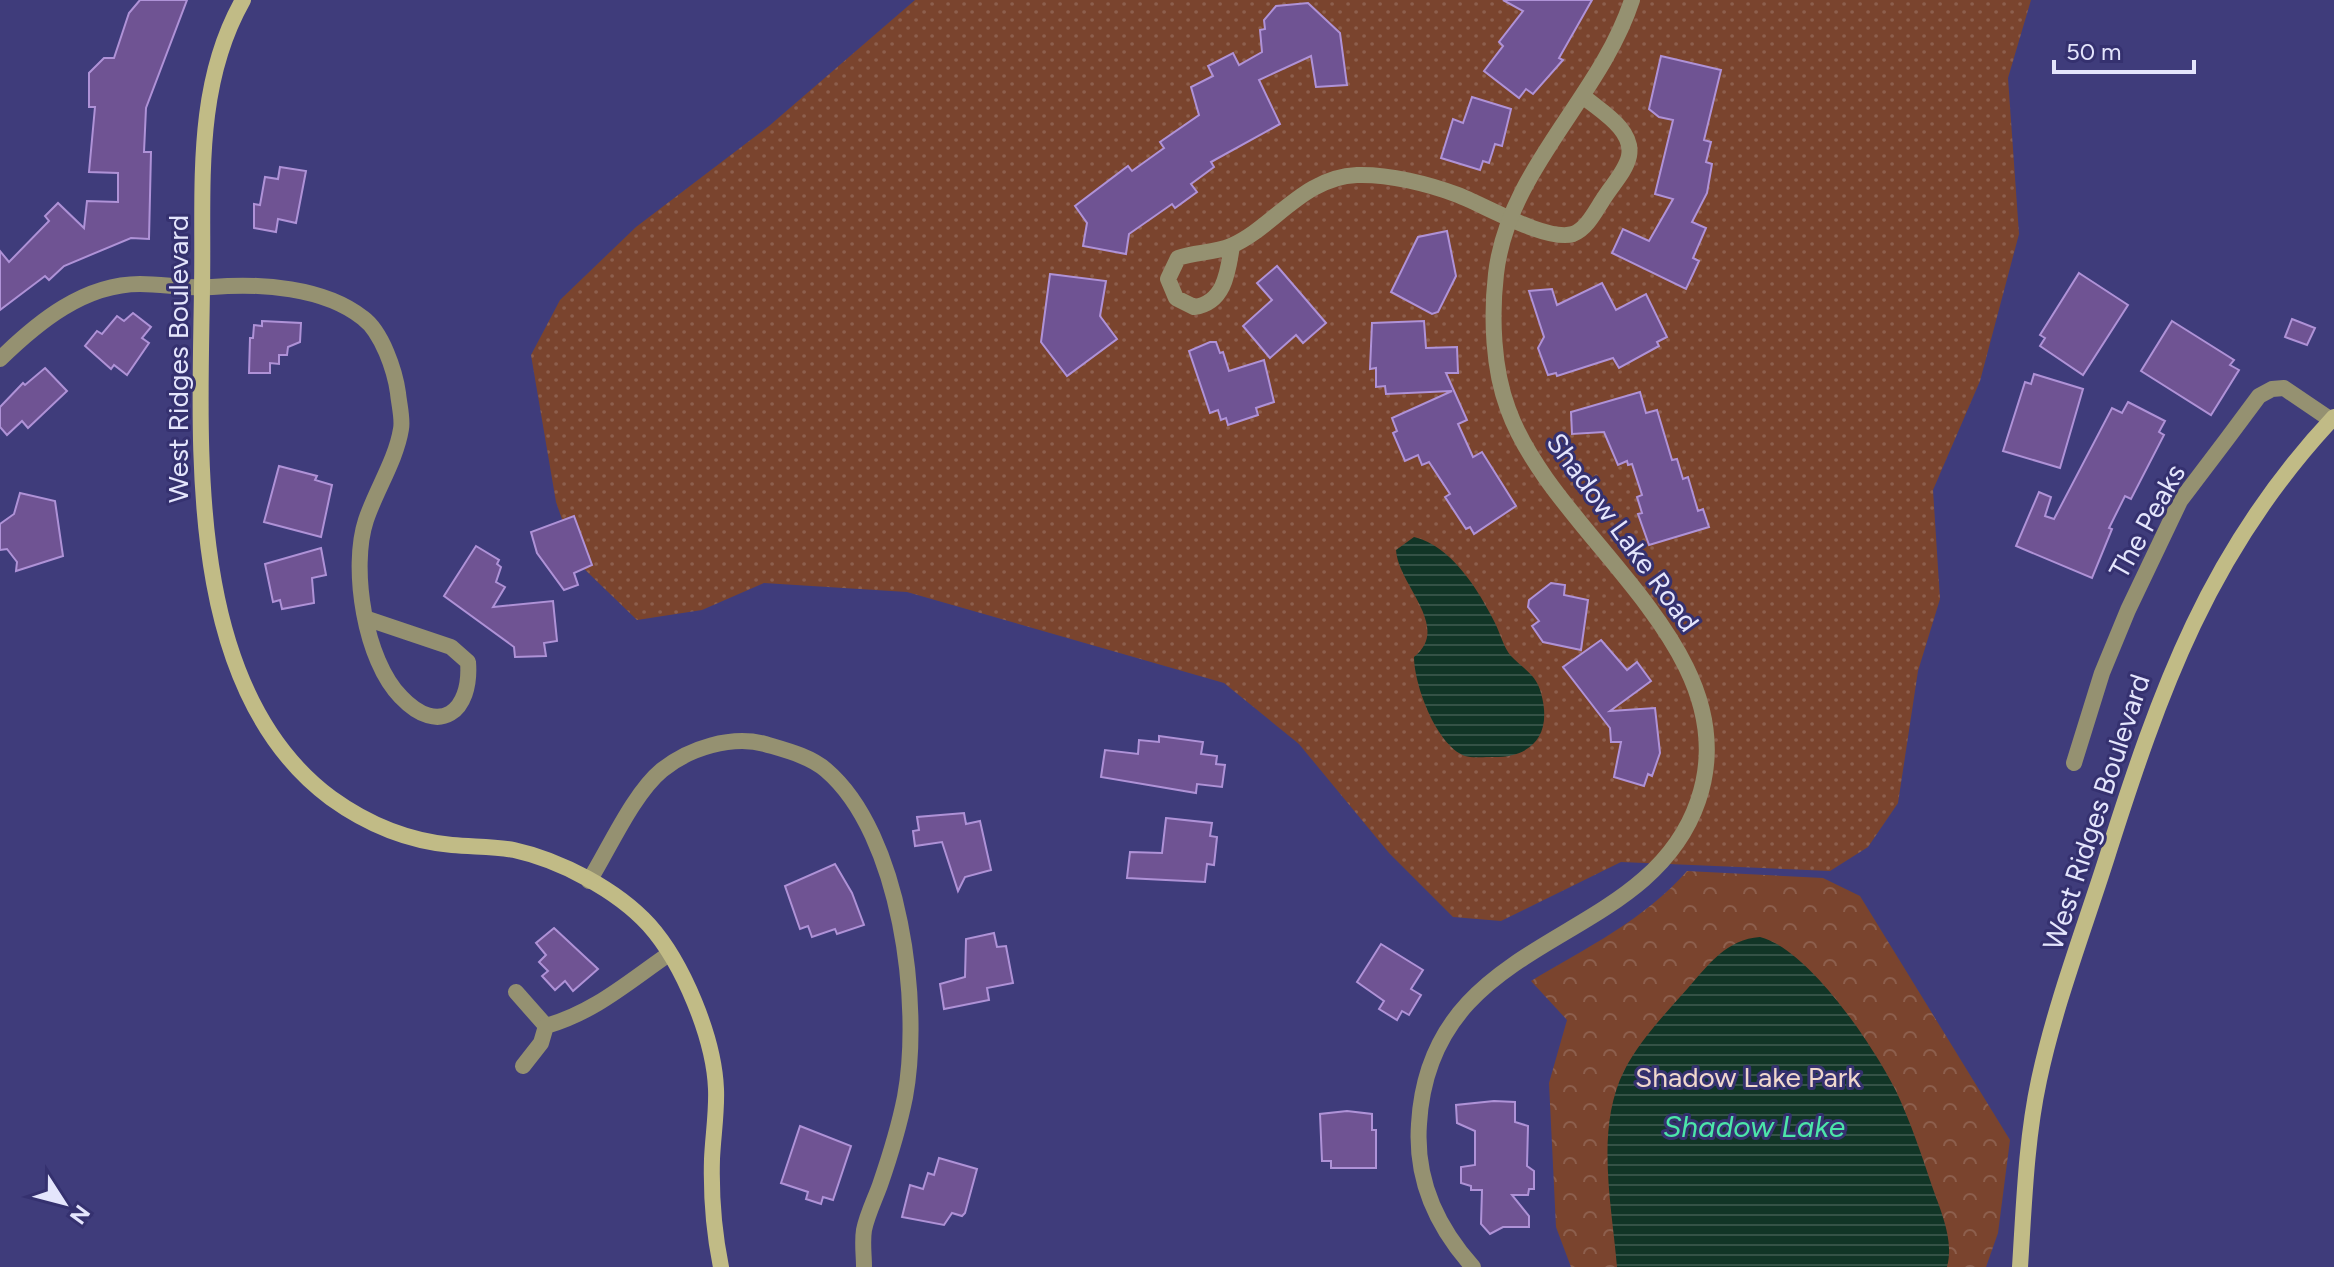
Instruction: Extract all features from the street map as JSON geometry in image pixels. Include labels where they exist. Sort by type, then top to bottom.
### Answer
[{"type":"street","name":"West Ridges Boulevard","points":[[243,0],[219,50],[208,94],[202,288],[200,454],[204,512],[231,644],[266,724],[315,785],[378,826],[424,841],[519,851],[589,881],[629,907],[650,926],[669,954],[699,1012],[716,1086],[712,1163],[716,1246],[721,1267]]},
{"type":"street","name":"Shadow Lake Road","points":[[1473,1267],[1447,1239],[1429,1199],[1417,1149],[1420,1097],[1434,1053],[1457,1015],[1488,981],[1628,891],[1660,866],[1699,800],[1708,738],[1680,650],[1541,474],[1507,409],[1494,340],[1496,274],[1508,218],[1520,192],[1584,97],[1622,33],[1632,0]]},
{"type":"street","points":[[1232,246],[1292,201],[1320,185],[1355,175],[1399,180],[1456,194],[1508,218],[1556,234],[1572,234],[1585,227],[1628,162],[1631,146],[1623,130],[1584,97]]},
{"type":"street","points":[[0,359],[21,339],[90,292],[124,285],[202,288],[245,284],[318,295],[365,319],[395,367],[402,428],[365,522],[361,559],[365,618],[377,663],[400,697],[425,716],[443,716],[462,704],[470,685],[468,662],[451,647],[365,618]]},
{"type":"street","name":"The Peaks","points":[[2074,763],[2102,673],[2180,501],[2259,396],[2272,389],[2284,388],[2332,419]]},
{"type":"street","name":"West Ridges Boulevard","points":[[2020,1267],[2039,1082],[2148,728],[2186,633],[2237,540],[2332,419]]},
{"type":"street","points":[[589,881],[637,803],[662,770],[710,744],[752,741],[791,751],[826,769],[850,798],[878,847],[899,914],[910,988],[905,1095],[891,1155],[864,1230],[864,1267]]},
{"type":"street","points":[[546,1026],[574,1018],[606,1001],[669,954]]},
{"type":"street","points":[[516,992],[546,1026]]},
{"type":"street","points":[[523,1066],[541,1043],[546,1026]]},
{"type":"green space","points":[[915,0],[2031,0],[2008,78],[2019,234],[1980,381],[1933,490],[1940,599],[1918,671],[1898,803],[1868,847],[1830,871],[1621,862],[1501,921],[1453,917],[1389,853],[1299,744],[1224,683],[907,592],[764,583],[702,610],[637,620],[577,562],[556,502],[531,355],[560,300],[636,227],[769,126]]},
{"type":"green space","name":"Shadow Lake Park","points":[[1687,871],[1823,878],[1860,896],[2010,1140],[1998,1233],[1986,1267],[1571,1267],[1556,1227],[1549,1083],[1567,1020],[1531,981],[1633,919]]},
{"type":"water","points":[[1414,537],[1440,550],[1463,571],[1488,610],[1509,653],[1536,681],[1544,708],[1544,721],[1541,733],[1527,749],[1504,757],[1467,757],[1454,750],[1436,727],[1422,697],[1415,669],[1414,657],[1424,645],[1428,633],[1426,619],[1405,577],[1396,550]]},
{"type":"water","name":"Shadow Lake","points":[[1760,937],[1779,945],[1819,979],[1856,1026],[1886,1072],[1911,1127],[1943,1218],[1949,1247],[1947,1267],[1617,1267],[1609,1193],[1608,1142],[1615,1094],[1624,1071],[1653,1028],[1711,962],[1738,942]]},
{"type":"building","points":[[140,0],[187,0],[146,108],[144,152],[151,152],[149,239],[131,238],[64,266],[49,280],[45,276],[0,310],[0,251],[9,262],[49,221],[45,216],[58,203],[84,228],[87,201],[118,202],[118,173],[89,172],[95,107],[89,107],[89,73],[104,58],[114,58],[129,13]]},
{"type":"building","points":[[1503,0],[1592,0],[1559,58],[1563,60],[1533,94],[1526,89],[1519,98],[1484,71],[1503,46],[1499,42],[1523,11]]},
{"type":"building","points":[[1308,3],[1340,33],[1347,85],[1316,87],[1311,56],[1259,80],[1280,124],[1211,162],[1214,167],[1191,184],[1197,192],[1175,208],[1172,204],[1129,234],[1126,254],[1083,246],[1087,223],[1075,206],[1128,166],[1132,171],[1164,148],[1160,142],[1199,115],[1191,87],[1213,76],[1208,66],[1233,53],[1239,65],[1262,52],[1260,30],[1265,29],[1264,20],[1276,6]]},
{"type":"building","points":[[1661,56],[1721,70],[1704,140],[1711,142],[1706,162],[1712,164],[1707,193],[1692,222],[1706,228],[1693,258],[1699,261],[1686,289],[1612,253],[1623,229],[1649,241],[1673,199],[1655,194],[1673,120],[1659,117],[1649,109]]},
{"type":"building","points":[[1472,97],[1511,109],[1502,146],[1495,144],[1489,163],[1483,161],[1480,170],[1441,158],[1453,119],[1463,123]]},
{"type":"building","points":[[280,167],[306,171],[296,223],[278,219],[276,232],[254,228],[254,204],[260,205],[265,177],[278,179]]},
{"type":"building","points":[[1447,231],[1456,276],[1438,312],[1432,314],[1391,292],[1418,237]]},
{"type":"building","points":[[1277,266],[1326,323],[1303,343],[1296,335],[1270,358],[1243,326],[1272,300],[1257,283]]},
{"type":"building","points":[[2079,273],[2128,305],[2083,375],[2040,346],[2045,338],[2040,335]]},
{"type":"building","points":[[1050,274],[1106,281],[1100,316],[1117,339],[1067,376],[1041,342]]},
{"type":"building","points":[[1602,283],[1616,310],[1646,294],[1667,337],[1657,342],[1659,346],[1619,368],[1613,358],[1557,376],[1556,373],[1548,375],[1538,348],[1544,337],[1529,291],[1552,289],[1557,305]]},
{"type":"building","points":[[133,313],[151,327],[142,338],[149,343],[127,375],[114,365],[111,369],[85,346],[97,331],[102,334],[117,316],[124,321]]},
{"type":"building","points":[[2292,319],[2315,328],[2307,345],[2285,337]]},
{"type":"building","points":[[262,321],[301,323],[300,342],[288,347],[287,355],[279,355],[279,364],[270,363],[270,373],[249,373],[250,338],[253,338],[254,325],[262,326]]},
{"type":"building","points":[[1424,321],[1426,348],[1457,347],[1458,373],[1446,373],[1467,420],[1458,424],[1473,457],[1482,452],[1516,506],[1474,534],[1470,527],[1466,529],[1445,497],[1450,494],[1429,462],[1422,465],[1418,455],[1405,461],[1393,433],[1397,431],[1392,418],[1452,391],[1386,394],[1385,386],[1376,387],[1376,368],[1370,369],[1372,323]]},
{"type":"building","points":[[2172,321],[2234,360],[2230,365],[2239,370],[2211,415],[2141,371]]},
{"type":"building","points":[[1216,342],[1220,353],[1223,352],[1229,371],[1264,360],[1274,402],[1256,408],[1258,415],[1228,425],[1226,418],[1221,420],[1218,410],[1210,413],[1189,351]]},
{"type":"building","points":[[45,368],[67,391],[28,428],[22,421],[7,435],[0,427],[0,407],[23,383],[25,385]]},
{"type":"building","points":[[2034,374],[2083,389],[2060,468],[2003,451],[2025,382],[2031,384]]},
{"type":"building","points":[[1640,392],[1646,413],[1657,410],[1672,460],[1677,459],[1683,479],[1688,477],[1698,511],[1703,509],[1709,527],[1649,545],[1638,514],[1642,513],[1637,497],[1642,495],[1632,464],[1628,465],[1627,461],[1618,465],[1604,432],[1572,434],[1571,412]]},
{"type":"building","points":[[2128,402],[2165,421],[2159,432],[2164,435],[2131,499],[2125,496],[2109,528],[2112,529],[2092,578],[2016,546],[2039,492],[2051,497],[2045,516],[2054,519],[2112,408],[2122,413]]},
{"type":"building","points":[[279,466],[317,476],[315,480],[332,485],[321,537],[264,522]]},
{"type":"building","points":[[20,493],[55,501],[63,556],[16,571],[17,562],[7,549],[0,550],[0,524],[14,514]]},
{"type":"building","points":[[574,516],[592,565],[574,573],[578,585],[564,590],[537,553],[531,532]]},
{"type":"building","points":[[476,546],[499,560],[497,564],[501,567],[496,582],[505,587],[493,607],[553,601],[557,641],[544,643],[546,656],[515,657],[514,647],[444,596]]},
{"type":"building","points":[[321,548],[326,575],[312,578],[314,603],[282,609],[280,600],[273,602],[265,564]]},
{"type":"building","points":[[1551,583],[1565,585],[1564,595],[1588,600],[1581,650],[1543,642],[1532,626],[1539,621],[1528,607],[1529,600]]},
{"type":"building","points":[[1601,640],[1627,670],[1637,662],[1651,681],[1610,711],[1655,708],[1660,753],[1652,776],[1648,774],[1644,786],[1614,777],[1621,742],[1611,742],[1610,728],[1563,667]]},
{"type":"building","points":[[1159,736],[1203,742],[1201,754],[1217,756],[1216,764],[1225,765],[1222,787],[1197,784],[1196,793],[1101,777],[1105,750],[1138,754],[1139,740],[1159,742]]},
{"type":"building","points":[[964,813],[966,824],[980,821],[991,870],[965,877],[958,891],[942,842],[915,846],[913,831],[919,830],[917,817]]},
{"type":"building","points":[[1166,818],[1212,823],[1210,836],[1217,837],[1214,865],[1207,864],[1205,882],[1127,878],[1130,852],[1162,853]]},
{"type":"building","points":[[835,864],[852,893],[864,925],[837,934],[835,929],[812,937],[808,926],[800,929],[785,886]]},
{"type":"building","points":[[554,928],[598,969],[573,991],[565,981],[555,990],[542,976],[548,971],[539,962],[546,955],[536,943]]},
{"type":"building","points":[[994,933],[997,947],[1006,946],[1013,983],[987,988],[989,1000],[944,1009],[940,984],[965,977],[966,939]]},
{"type":"building","points":[[1381,944],[1423,970],[1411,989],[1421,995],[1409,1015],[1402,1011],[1397,1020],[1379,1009],[1384,1001],[1357,982]]},
{"type":"building","points":[[1515,1102],[1515,1122],[1528,1126],[1527,1166],[1534,1171],[1534,1189],[1529,1189],[1528,1195],[1512,1195],[1529,1216],[1529,1227],[1503,1227],[1490,1234],[1481,1224],[1482,1190],[1471,1190],[1471,1186],[1461,1183],[1461,1167],[1475,1165],[1475,1131],[1457,1123],[1456,1105]]},
{"type":"building","points":[[1347,1111],[1372,1114],[1372,1130],[1376,1130],[1376,1168],[1331,1168],[1331,1161],[1322,1161],[1320,1114]]},
{"type":"building","points":[[800,1126],[851,1146],[833,1200],[823,1197],[821,1204],[806,1199],[808,1192],[781,1183]]},
{"type":"building","points":[[939,1158],[977,1169],[965,1213],[962,1216],[952,1213],[944,1225],[902,1217],[910,1185],[923,1189],[928,1173],[934,1175]]}]
